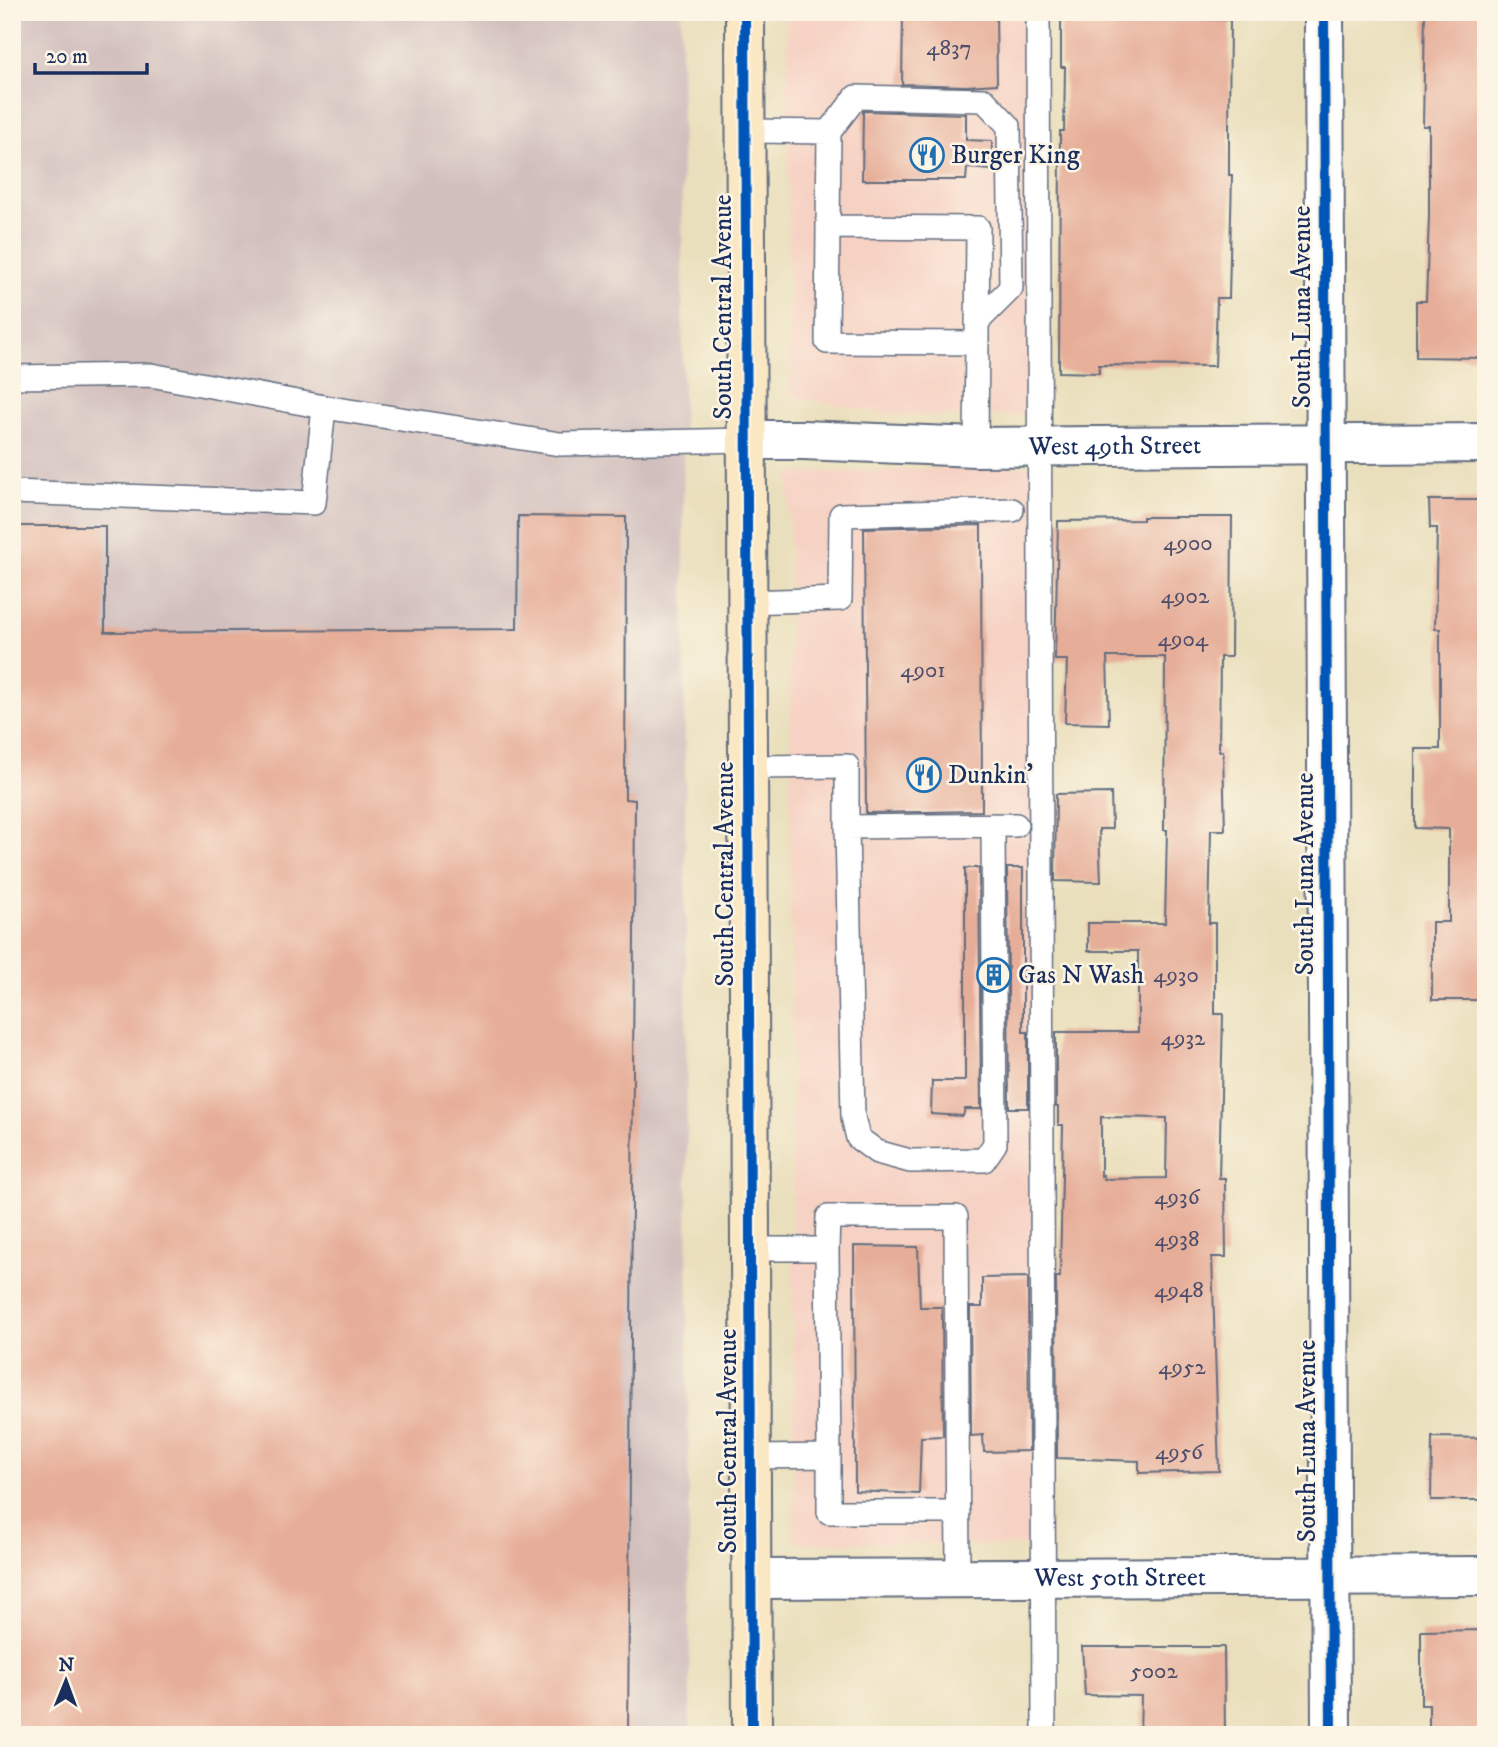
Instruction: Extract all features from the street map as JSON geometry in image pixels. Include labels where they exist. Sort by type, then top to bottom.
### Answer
[{"type":"main road","name":"South Central Avenue","points":[[746,12],[752,1735]]},
{"type":"street","name":"South Luna Avenue","points":[[1324,12],[1331,1735]]},
{"type":"street","name":"West 49th Street","points":[[746,440],[976,447],[1486,443]]},
{"type":"street","name":"West 50th Street","points":[[752,1579],[1486,1576]]},
{"type":"lane","points":[[1038,12],[1044,1735]]},
{"type":"lane","points":[[856,97],[984,100],[1009,127],[1011,288],[977,333],[827,342],[828,227],[829,132],[856,97]]},
{"type":"lane","points":[[746,131],[829,132]]},
{"type":"lane","points":[[828,227],[978,228],[976,447]]},
{"type":"lane","points":[[12,377],[151,375],[324,407],[560,444],[746,440]]},
{"type":"lane","points":[[12,492],[314,503],[324,407]]},
{"type":"lane","points":[[746,602],[840,599],[841,515],[1012,510]]},
{"type":"lane","points":[[747,767],[847,766],[853,1117],[858,1138],[877,1152],[909,1161],[984,1160],[995,1144],[993,825]]},
{"type":"lane","points":[[848,827],[1016,825]]},
{"type":"lane","points":[[958,1512],[829,1512],[828,1217],[956,1217],[958,1512],[958,1578]]},
{"type":"lane","points":[[750,1249],[828,1249]]},
{"type":"lane","points":[[751,1457],[829,1457]]},
{"type":"shaded area","points":[[12,12],[681,12],[690,1735],[12,1735]]},
{"type":"shaded area","points":[[787,12],[1038,12],[1040,415],[898,416],[790,396]]},
{"type":"shaded area","points":[[1040,466],[1043,1546],[794,1542],[789,473]]},
{"type":"building","points":[[903,12],[996,12],[997,84],[902,84]]},
{"type":"building","points":[[1425,12],[1486,12],[1486,358],[1416,357],[1416,301],[1426,301],[1429,216],[1429,126],[1423,126]]},
{"type":"building","points":[[1061,16],[1230,20],[1229,175],[1232,175],[1229,298],[1217,298],[1215,366],[1099,365],[1099,373],[1059,372],[1060,131],[1064,131],[1065,67],[1061,67]]},
{"type":"building","name":"Burger King","points":[[863,111],[966,114],[966,140],[992,141],[991,170],[967,168],[966,180],[862,180]]},
{"type":"building","points":[[1429,500],[1486,500],[1486,1000],[1432,1000],[1432,922],[1449,922],[1449,829],[1415,828],[1415,749],[1440,749],[1440,629],[1435,629],[1437,528],[1430,528]]},
{"type":"building","points":[[518,516],[626,517],[625,799],[635,800],[628,1735],[12,1735],[12,526],[105,526],[105,632],[517,629]]},
{"type":"building","points":[[1143,517],[1232,517],[1231,657],[1220,657],[1219,751],[1223,751],[1225,830],[1211,830],[1209,923],[1215,923],[1215,1014],[1223,1014],[1219,1178],[1225,1178],[1226,1257],[1212,1257],[1219,1471],[1139,1473],[1139,1461],[1057,1458],[1056,1277],[1060,1277],[1063,1125],[1058,1125],[1056,1107],[1056,1032],[1138,1032],[1138,951],[1088,951],[1088,923],[1165,923],[1167,830],[1164,830],[1165,657],[1107,657],[1109,724],[1065,723],[1067,660],[1055,660],[1058,521],[1143,520]],"holes":[[[1101,1117],[1167,1118],[1166,1178],[1104,1179],[1103,1175],[1101,1176]]]},
{"type":"building","points":[[981,525],[982,811],[866,813],[864,528]]},
{"type":"building","points":[[1111,793],[1112,829],[1099,829],[1101,882],[1055,881],[1056,794]]},
{"type":"building","points":[[965,868],[979,868],[981,1109],[965,1109],[963,1116],[931,1114],[932,1081],[965,1081]]},
{"type":"building","points":[[1007,868],[1023,868],[1023,1032],[1028,1032],[1028,1108],[1009,1108]]},
{"type":"building","points":[[854,1246],[918,1247],[920,1307],[942,1307],[943,1436],[921,1437],[919,1494],[855,1491]]},
{"type":"building","points":[[1028,1277],[1029,1451],[984,1452],[983,1435],[971,1436],[970,1307],[982,1307],[982,1278]]},
{"type":"building","points":[[1432,1437],[1486,1438],[1486,1487],[1483,1487],[1482,1500],[1431,1500]]},
{"type":"building","points":[[1486,1630],[1486,1735],[1429,1735],[1429,1705],[1421,1705],[1421,1631]]},
{"type":"building","points":[[1082,1647],[1224,1647],[1225,1735],[1140,1735],[1141,1696],[1085,1695]]},
{"type":"cycle path","points":[[745,12],[752,1735]]},
{"type":"cycle path","points":[[1324,12],[1331,1735]]},
{"type":"place","name":"Burger King","points":[[927,155]]},
{"type":"place","name":"Dunkin'","points":[[924,775]]},
{"type":"place","name":"Gas N Wash","points":[[994,975]]}]
